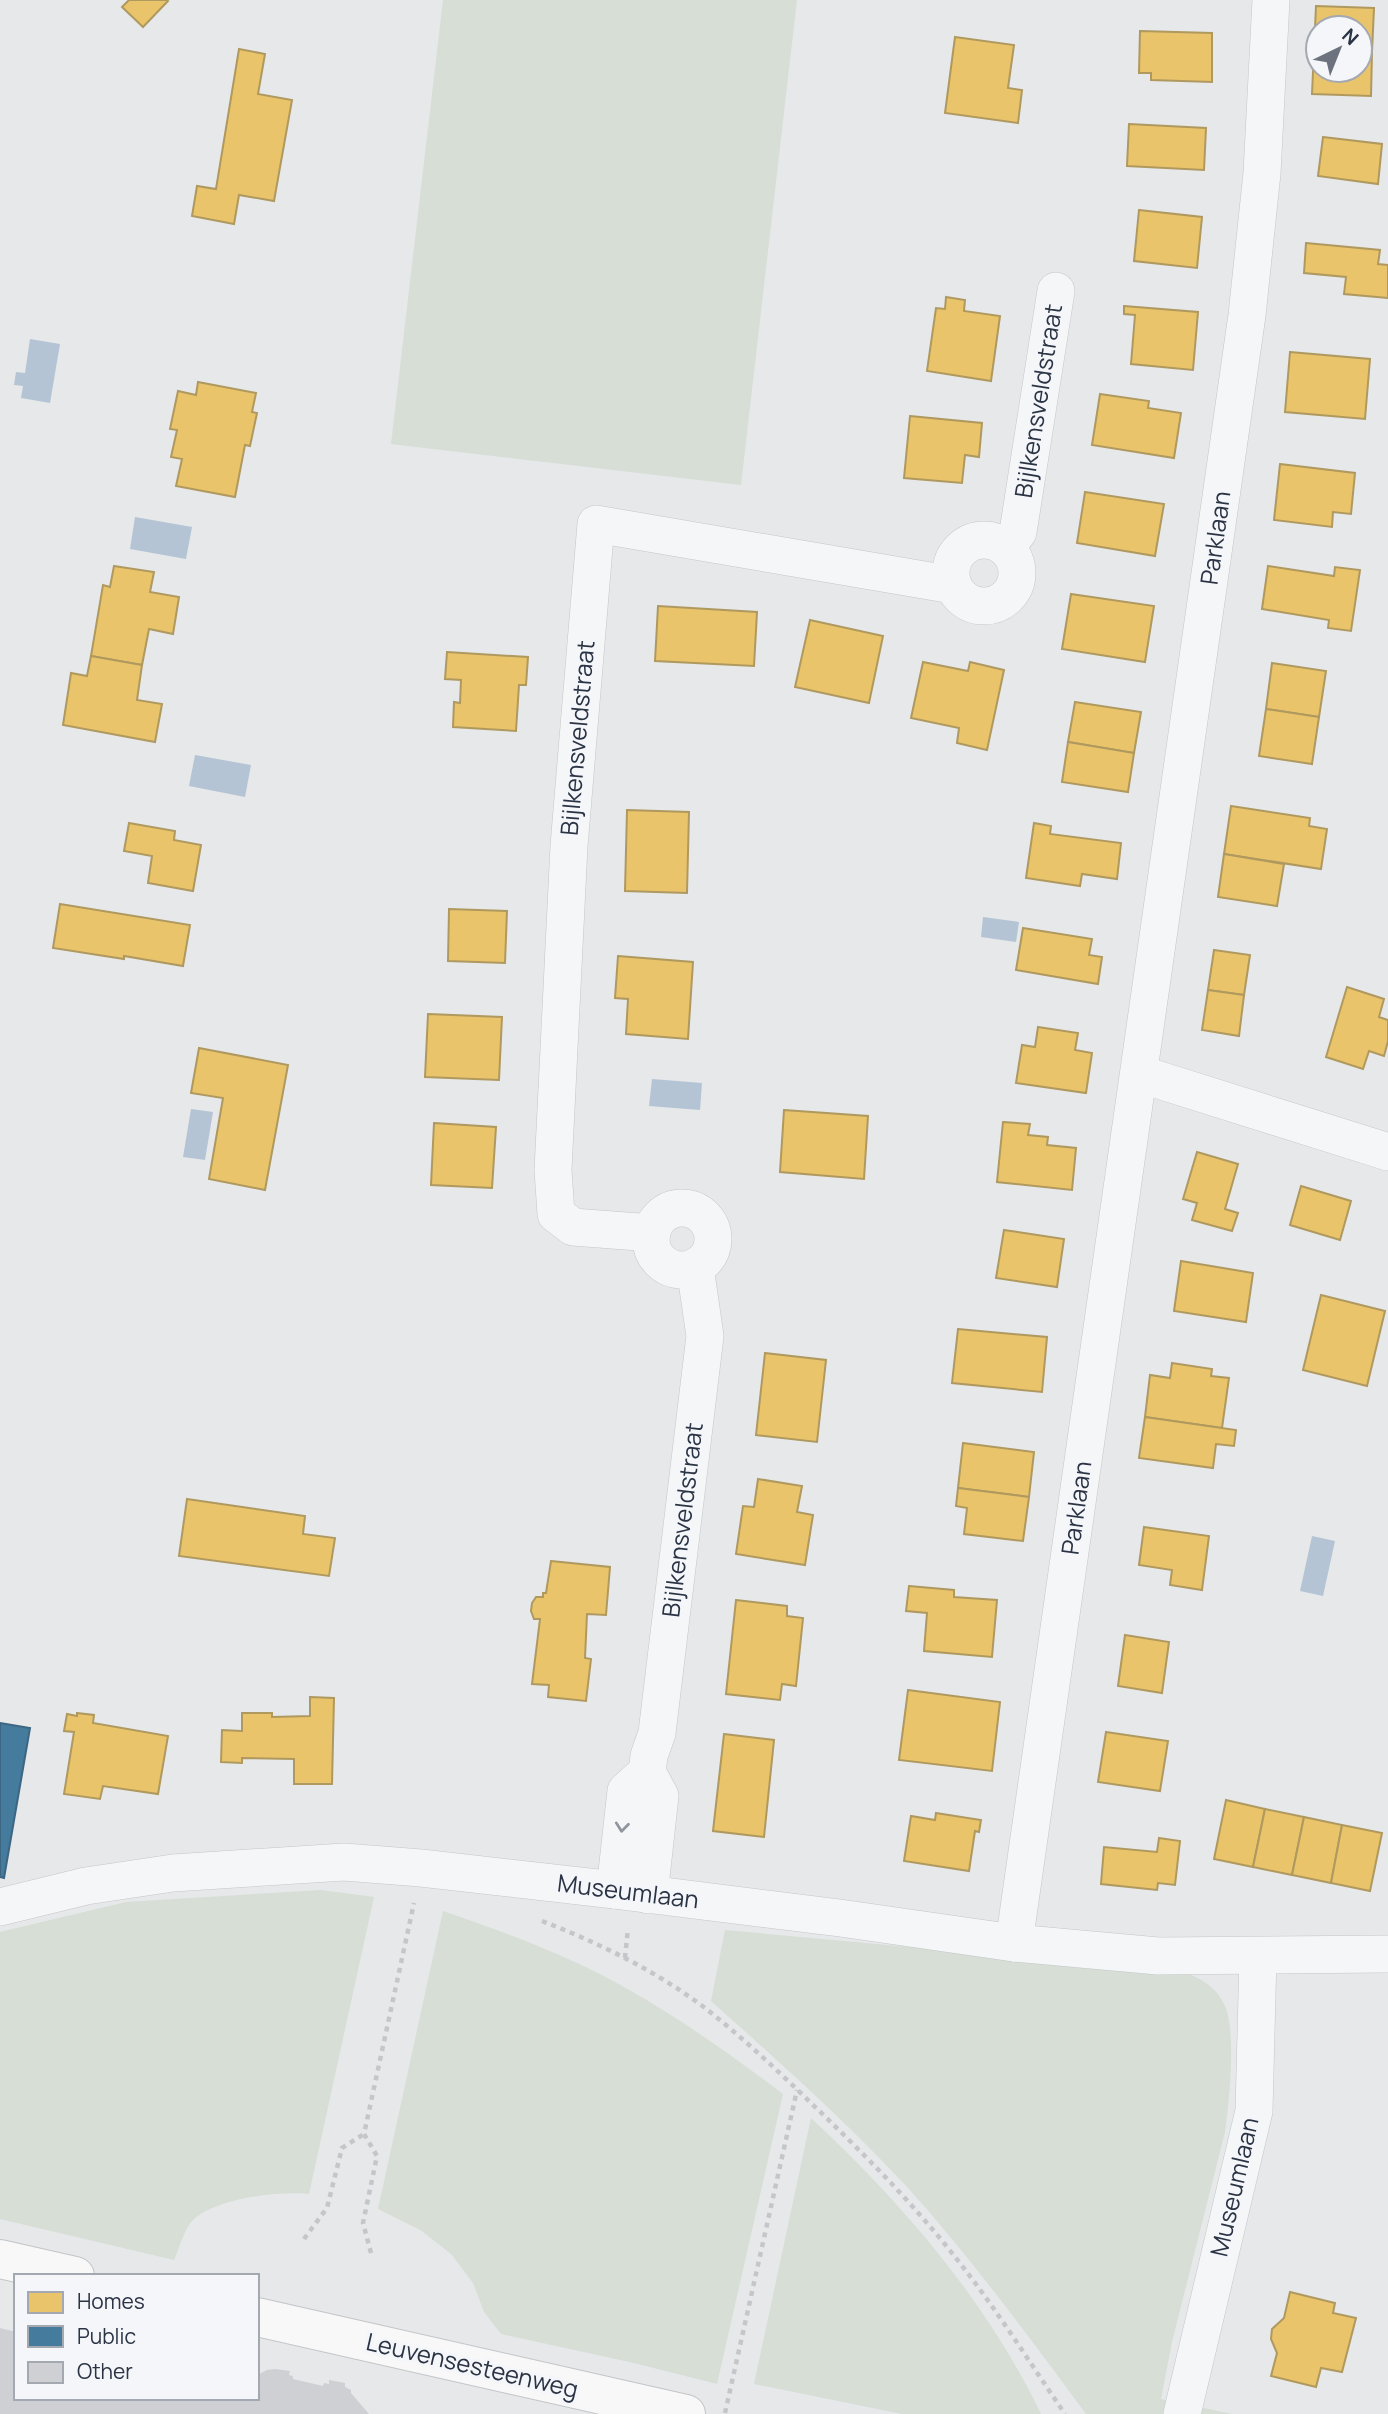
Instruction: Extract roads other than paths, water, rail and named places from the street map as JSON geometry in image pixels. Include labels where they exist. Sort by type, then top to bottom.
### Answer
[{"type":"main road","points":[[0,2259],[66,2274]]},
{"type":"main road","name":"Leuvensesteenweg","points":[[259,2317],[686,2414]]},
{"type":"street","name":"Parklaan","points":[[1014,1943],[1247,315],[1262,173],[1271,0]]},
{"type":"street","name":"Bijlkensveldstraat","points":[[652,1233],[573,1227],[556,1214],[552,1170],[569,846],[596,524],[953,585],[958,594],[978,606],[1001,603],[1010,595],[1018,573],[1016,562],[1006,548],[1018,533],[1056,291]]},
{"type":"street","points":[[953,585],[953,561],[959,551],[968,544],[990,540],[1006,548]]},
{"type":"street","points":[[1140,1074],[1388,1152]]},
{"type":"street","points":[[674,1209],[697,1211],[712,1229],[712,1251],[705,1261],[695,1267],[673,1269],[663,1264],[652,1245],[656,1222],[674,1209]]},
{"type":"street","name":"Bijlkensveldstraat","points":[[632,1892],[626,1791],[647,1772],[657,1733],[705,1336],[695,1267]]},
{"type":"street","name":"Museumlaan","points":[[0,1907],[86,1886],[173,1873],[344,1862],[632,1892],[1014,1943],[1158,1956],[1388,1954]]},
{"type":"street","name":"Museumlaan","points":[[1182,2414],[1254,2111],[1258,1956]]},
{"type":"water","points":[[30,339],[60,344],[50,403],[21,398],[23,386],[14,385],[16,372],[25,373]]},
{"type":"water","points":[[135,517],[192,527],[186,559],[130,549]]},
{"type":"water","points":[[195,755],[251,765],[245,797],[189,786]]},
{"type":"water","points":[[983,917],[1019,922],[1016,942],[981,937]]},
{"type":"water","points":[[652,1079],[702,1083],[700,1110],[649,1106]]},
{"type":"water","points":[[191,1109],[213,1112],[205,1160],[183,1157]]},
{"type":"water","points":[[1312,1536],[1335,1541],[1323,1596],[1300,1591]]}]
